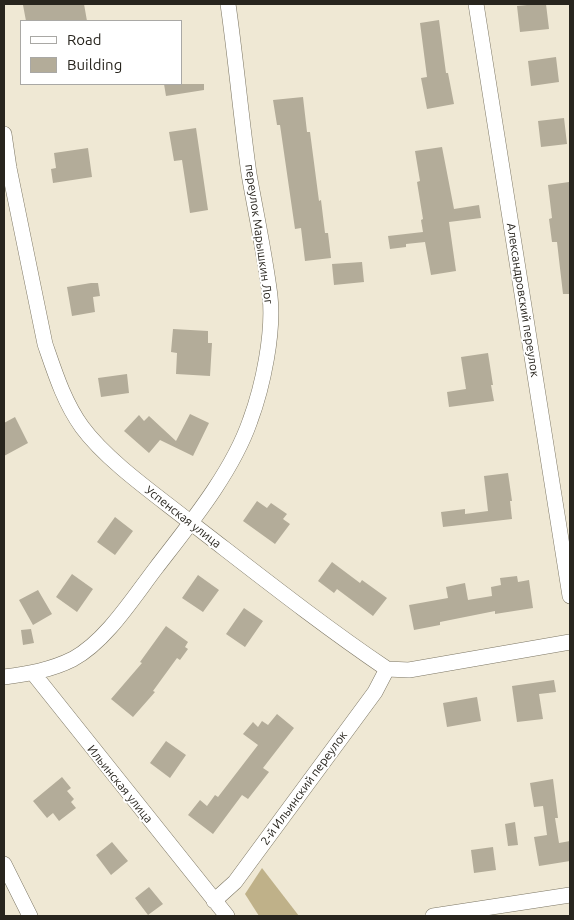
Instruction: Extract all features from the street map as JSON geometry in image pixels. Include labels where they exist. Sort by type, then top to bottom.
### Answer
[{"type":"street","name":"переулок Марышкин Лог","points":[[33,673],[74,658],[110,627],[190,522],[230,463],[250,422],[260,388],[268,345],[270,298],[249,173],[228,4]]},
{"type":"street","name":"Александровский переулок","points":[[476,4],[570,596]]},
{"type":"street","name":"Успенская улица","points":[[4,134],[9,168],[45,344],[66,400],[83,428],[109,456],[164,502],[387,669]]},
{"type":"street","points":[[387,669],[409,670],[570,642]]},
{"type":"street","name":"2-й Ильинский переулок","points":[[214,900],[235,882],[375,692],[387,669]]},
{"type":"street","points":[[4,677],[33,673]]},
{"type":"street","name":"Ильинская улица","points":[[33,673],[227,916]]},
{"type":"street","points":[[4,864],[30,916]]},
{"type":"street","points":[[433,916],[570,895]]},
{"type":"shaded area","points":[[262,868],[299,916],[259,916],[245,894]]},
{"type":"building","points":[[84,4],[87,20],[26,20],[23,5]]},
{"type":"building","points":[[546,4],[549,29],[520,32],[517,6]]},
{"type":"building","points":[[439,20],[446,73],[448,73],[454,104],[427,109],[421,78],[427,77],[420,23]]},
{"type":"building","points":[[556,57],[559,82],[531,86],[528,61]]},
{"type":"building","points":[[204,84],[204,90],[166,96],[164,85]]},
{"type":"building","points":[[303,97],[307,132],[310,132],[319,201],[321,200],[325,233],[328,233],[331,258],[305,261],[301,228],[295,229],[280,125],[277,125],[273,100]]},
{"type":"building","points":[[564,118],[567,144],[541,147],[538,121]]},
{"type":"building","points":[[196,128],[208,210],[190,213],[182,160],[174,161],[169,132]]},
{"type":"building","points":[[442,147],[454,209],[479,205],[481,218],[449,222],[456,271],[431,275],[425,242],[406,244],[406,247],[390,249],[388,236],[423,232],[421,220],[423,219],[417,182],[420,181],[415,151]]},
{"type":"building","points":[[88,148],[92,177],[53,183],[51,169],[56,168],[54,153]]},
{"type":"building","points":[[569,182],[570,294],[563,294],[557,242],[552,242],[549,219],[552,218],[548,185]]},
{"type":"building","points":[[362,262],[364,282],[334,285],[332,264]]},
{"type":"building","points":[[98,283],[100,296],[93,297],[95,312],[72,316],[67,287]]},
{"type":"building","points":[[173,329],[208,331],[208,343],[212,343],[210,376],[176,374],[177,353],[171,352]]},
{"type":"building","points":[[488,353],[494,401],[449,407],[447,392],[466,389],[461,357]]},
{"type":"building","points":[[127,374],[129,393],[101,397],[98,378]]},
{"type":"building","points":[[190,414],[209,423],[193,456],[160,440],[149,453],[124,431],[139,415],[144,421],[149,416],[176,441]]},
{"type":"building","points":[[15,417],[28,443],[4,456],[4,423]]},
{"type":"building","points":[[508,473],[512,501],[510,501],[512,519],[443,527],[441,512],[465,509],[465,514],[488,511],[484,476]]},
{"type":"building","points":[[257,501],[267,508],[271,503],[287,514],[283,519],[290,524],[275,544],[243,521]]},
{"type":"building","points":[[115,517],[133,531],[115,555],[97,542]]},
{"type":"building","points":[[332,562],[360,583],[362,580],[387,598],[373,616],[337,589],[334,593],[318,581]]},
{"type":"building","points":[[72,574],[93,589],[77,612],[56,597]]},
{"type":"building","points":[[198,575],[219,590],[203,612],[182,598]]},
{"type":"building","points":[[517,576],[518,582],[529,580],[533,608],[495,614],[495,611],[440,622],[440,625],[414,630],[409,605],[448,598],[446,587],[465,583],[468,600],[492,596],[491,587],[501,585],[500,578]]},
{"type":"building","points":[[38,590],[52,614],[33,625],[19,600]]},
{"type":"building","points":[[244,608],[263,621],[245,647],[226,634]]},
{"type":"building","points":[[166,626],[188,642],[185,647],[188,649],[180,660],[177,658],[153,691],[155,692],[133,717],[111,699],[142,663],[140,662]]},
{"type":"building","points":[[31,629],[34,643],[23,645],[21,630]]},
{"type":"building","points":[[554,680],[556,692],[539,694],[543,719],[517,722],[512,686]]},
{"type":"building","points":[[477,697],[481,721],[447,727],[443,703]]},
{"type":"building","points":[[277,714],[294,728],[263,768],[269,772],[248,799],[242,795],[213,834],[188,815],[200,800],[207,806],[215,795],[218,797],[258,745],[243,734],[253,722],[258,727],[262,721],[268,725]]},
{"type":"building","points":[[166,741],[186,755],[170,778],[150,763]]},
{"type":"building","points":[[62,777],[71,788],[67,791],[74,799],[71,802],[76,808],[59,821],[53,813],[47,818],[33,801]]},
{"type":"building","points":[[553,779],[558,818],[555,818],[559,843],[570,841],[570,861],[539,866],[534,837],[547,835],[543,806],[534,807],[530,783]]},
{"type":"building","points":[[515,822],[518,845],[508,846],[505,824]]},
{"type":"building","points":[[112,842],[128,861],[111,875],[96,855]]},
{"type":"building","points":[[493,847],[496,870],[474,873],[471,850]]},
{"type":"building","points":[[149,887],[163,904],[148,915],[135,898]]}]
